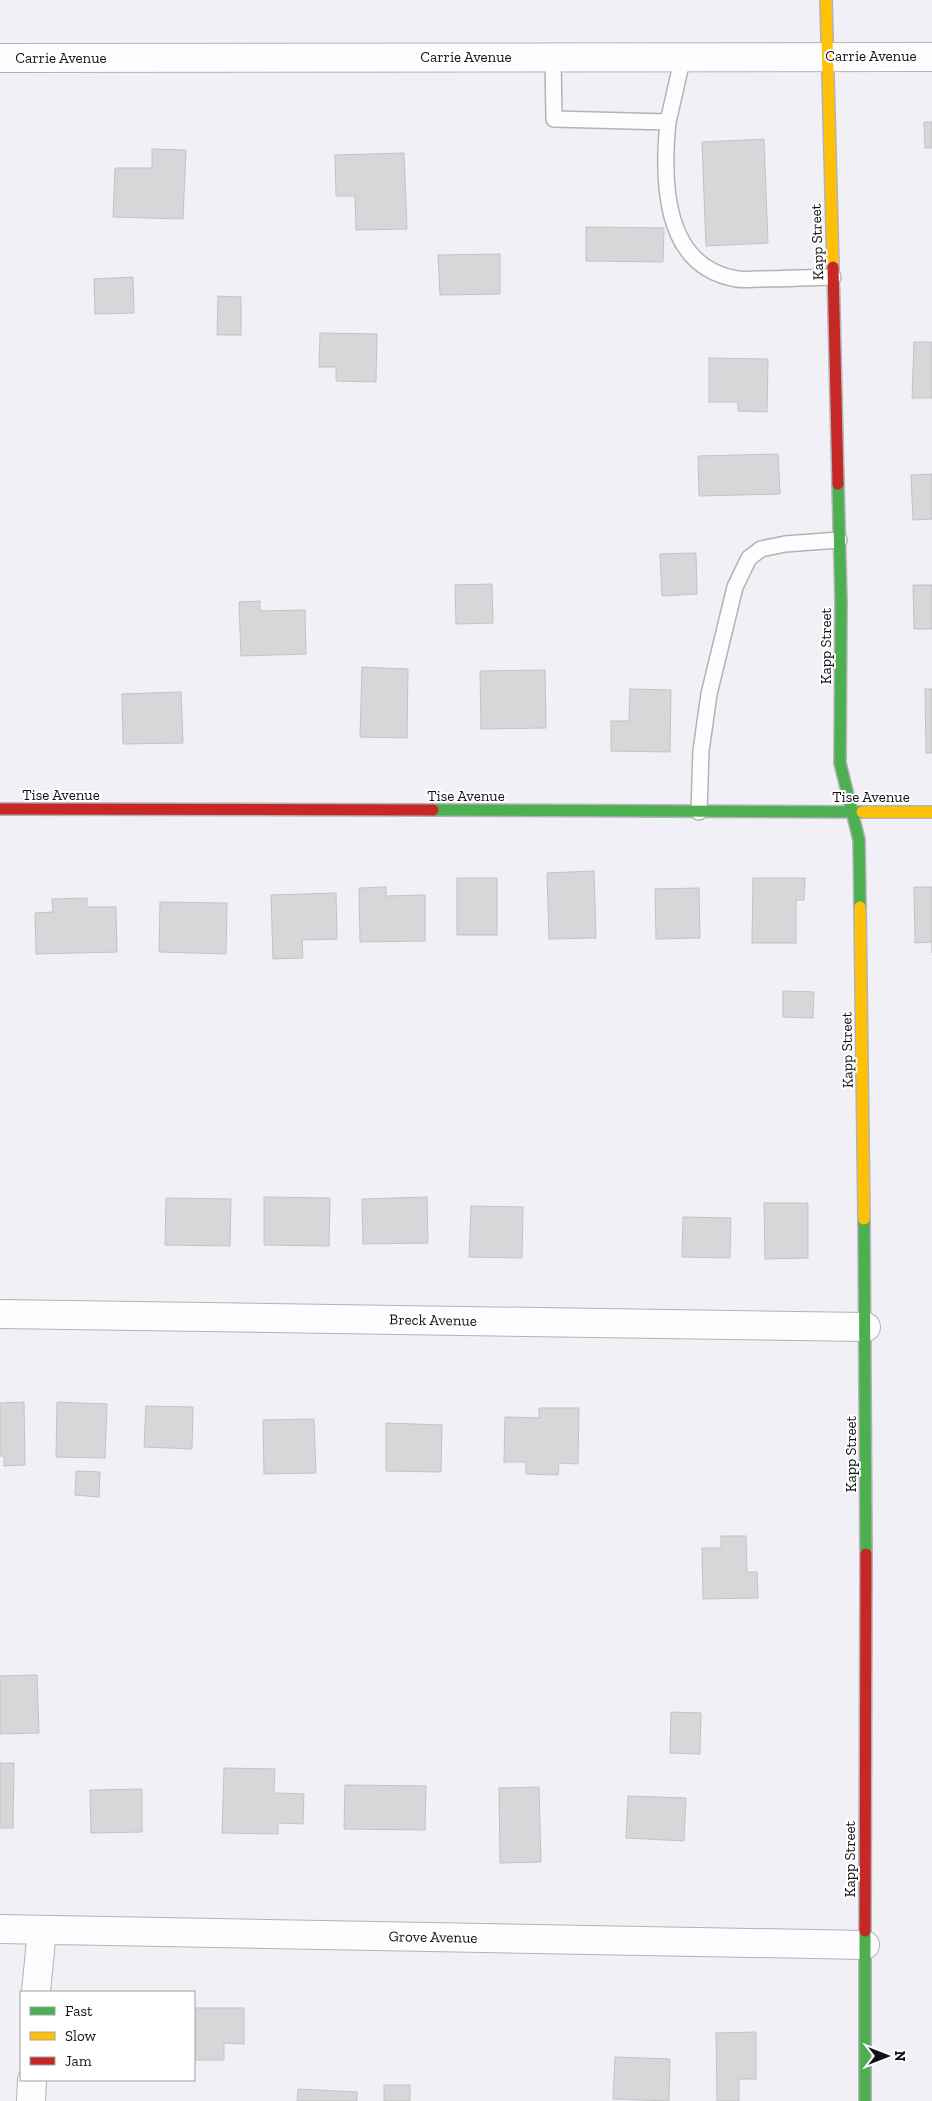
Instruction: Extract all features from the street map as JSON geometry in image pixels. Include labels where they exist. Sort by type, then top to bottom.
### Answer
[{"type":"street","name":"Kapp Street","points":[[826,0],[839,540],[840,763],[850,812],[859,840],[866,1327],[866,2101]]},
{"type":"street","name":"Carrie Avenue","points":[[0,58],[932,56]]},
{"type":"street","name":"Tise Avenue","points":[[0,809],[932,812]]},
{"type":"street","name":"Breck Avenue","points":[[0,1314],[866,1327]]},
{"type":"street","name":"Grove Avenue","points":[[0,1929],[865,1944]]},
{"type":"street","points":[[36,1991],[42,1930]]},
{"type":"street","points":[[31,2101],[32,2081]]},
{"type":"lane","points":[[683,56],[668,122],[665,148],[666,176],[671,212],[679,238],[690,254],[709,270],[737,279],[833,277]]},
{"type":"lane","points":[[553,57],[554,119],[668,122]]},
{"type":"lane","points":[[699,812],[701,751],[709,694],[735,587],[749,558],[761,549],[785,544],[839,540]]},
{"type":"building","points":[[924,122],[932,122],[932,148],[925,148]]},
{"type":"building","points":[[764,139],[768,243],[706,246],[702,142]]},
{"type":"building","points":[[152,149],[186,150],[183,219],[113,217],[115,168],[152,168]]},
{"type":"building","points":[[404,153],[407,229],[356,230],[355,196],[336,196],[335,155]]},
{"type":"building","points":[[586,227],[664,228],[663,262],[586,261]]},
{"type":"building","points":[[500,254],[500,294],[440,295],[438,255]]},
{"type":"building","points":[[133,277],[134,313],[95,314],[94,279]]},
{"type":"building","points":[[218,296],[241,297],[241,335],[217,335]]},
{"type":"building","points":[[320,333],[377,334],[376,382],[336,381],[336,367],[319,367]]},
{"type":"building","points":[[914,342],[932,342],[932,398],[912,398]]},
{"type":"building","points":[[709,358],[768,359],[767,412],[738,411],[738,402],[709,402]]},
{"type":"building","points":[[778,454],[780,494],[699,496],[698,456]]},
{"type":"building","points":[[932,474],[932,519],[913,520],[911,475]]},
{"type":"building","points":[[696,553],[697,594],[662,596],[660,554]]},
{"type":"building","points":[[492,584],[493,623],[456,624],[455,585]]},
{"type":"building","points":[[913,585],[932,585],[932,629],[914,629]]},
{"type":"building","points":[[260,601],[260,611],[305,610],[306,654],[241,656],[239,602]]},
{"type":"building","points":[[362,667],[408,669],[407,738],[360,737]]},
{"type":"building","points":[[545,670],[546,728],[481,729],[480,671]]},
{"type":"building","points":[[630,689],[671,690],[670,752],[611,751],[611,721],[629,721]]},
{"type":"building","points":[[925,689],[932,689],[932,753],[926,753]]},
{"type":"building","points":[[181,692],[183,743],[123,744],[122,694]]},
{"type":"building","points":[[594,871],[596,938],[549,939],[547,873]]},
{"type":"building","points":[[457,878],[497,878],[497,935],[457,935]]},
{"type":"building","points":[[753,878],[805,878],[804,900],[796,900],[796,943],[752,943]]},
{"type":"building","points":[[386,887],[386,896],[425,895],[425,941],[360,942],[359,888]]},
{"type":"building","points":[[914,887],[932,887],[932,942],[915,943]]},
{"type":"building","points":[[699,888],[700,938],[656,939],[655,889]]},
{"type":"building","points":[[336,893],[337,939],[302,940],[303,958],[273,959],[271,895]]},
{"type":"building","points":[[87,898],[87,907],[116,907],[117,952],[36,954],[35,913],[53,912],[52,899]]},
{"type":"building","points":[[160,902],[227,903],[226,954],[159,952]]},
{"type":"building","points":[[783,991],[814,992],[813,1018],[783,1017]]},
{"type":"building","points":[[264,1197],[330,1198],[329,1246],[264,1245]]},
{"type":"building","points":[[427,1197],[428,1243],[363,1244],[362,1199]]},
{"type":"building","points":[[166,1198],[231,1199],[230,1246],[165,1245]]},
{"type":"building","points":[[764,1203],[808,1203],[808,1258],[765,1259]]},
{"type":"building","points":[[471,1206],[523,1207],[522,1258],[469,1257]]},
{"type":"building","points":[[683,1217],[731,1218],[730,1258],[682,1257]]},
{"type":"building","points":[[24,1402],[25,1465],[4,1466],[4,1456],[0,1456],[0,1403]]},
{"type":"building","points":[[57,1402],[107,1404],[105,1458],[56,1457]]},
{"type":"building","points":[[146,1406],[193,1407],[192,1449],[144,1447]]},
{"type":"building","points":[[539,1408],[579,1408],[578,1464],[559,1463],[558,1475],[526,1474],[526,1462],[504,1462],[505,1417],[539,1418]]},
{"type":"building","points":[[314,1419],[316,1473],[264,1474],[263,1420]]},
{"type":"building","points":[[386,1423],[442,1425],[441,1472],[386,1471]]},
{"type":"building","points":[[76,1471],[100,1472],[99,1497],[75,1495]]},
{"type":"building","points":[[721,1536],[746,1536],[747,1572],[757,1572],[758,1598],[703,1599],[702,1548],[721,1548]]},
{"type":"building","points":[[37,1675],[39,1733],[0,1734],[0,1676]]},
{"type":"building","points":[[671,1712],[701,1713],[700,1754],[670,1753]]},
{"type":"building","points":[[0,1763],[14,1763],[13,1828],[0,1828]]},
{"type":"building","points":[[224,1768],[275,1769],[274,1793],[304,1794],[303,1824],[278,1823],[278,1834],[222,1833]]},
{"type":"building","points":[[345,1785],[426,1786],[425,1830],[344,1829]]},
{"type":"building","points":[[539,1787],[541,1862],[500,1863],[499,1788]]},
{"type":"building","points":[[142,1789],[142,1832],[91,1833],[90,1790]]},
{"type":"building","points":[[628,1796],[686,1798],[684,1841],[626,1838]]},
{"type":"building","points":[[195,2008],[244,2008],[244,2044],[224,2043],[224,2060],[195,2060]]},
{"type":"building","points":[[756,2032],[756,2079],[739,2079],[739,2101],[717,2101],[716,2033]]},
{"type":"building","points":[[615,2057],[670,2059],[669,2101],[613,2099]]},
{"type":"building","points":[[384,2085],[410,2085],[410,2101],[384,2101]]},
{"type":"building","points":[[298,2089],[357,2092],[357,2101],[297,2101]]},
{"type":"traffic: fast","points":[[838,484],[841,601],[840,763],[859,840],[860,907]]},
{"type":"traffic: fast","points":[[433,810],[862,812]]},
{"type":"traffic: fast","points":[[864,1219],[866,1554]]},
{"type":"traffic: fast","points":[[865,1931],[865,2101]]},
{"type":"traffic: slow","points":[[826,0],[833,267]]},
{"type":"traffic: slow","points":[[862,812],[932,812]]},
{"type":"traffic: slow","points":[[860,907],[864,1219]]},
{"type":"traffic: jam","points":[[833,267],[838,484]]},
{"type":"traffic: jam","points":[[0,809],[433,810]]},
{"type":"traffic: jam","points":[[865,1931],[866,1554]]}]
